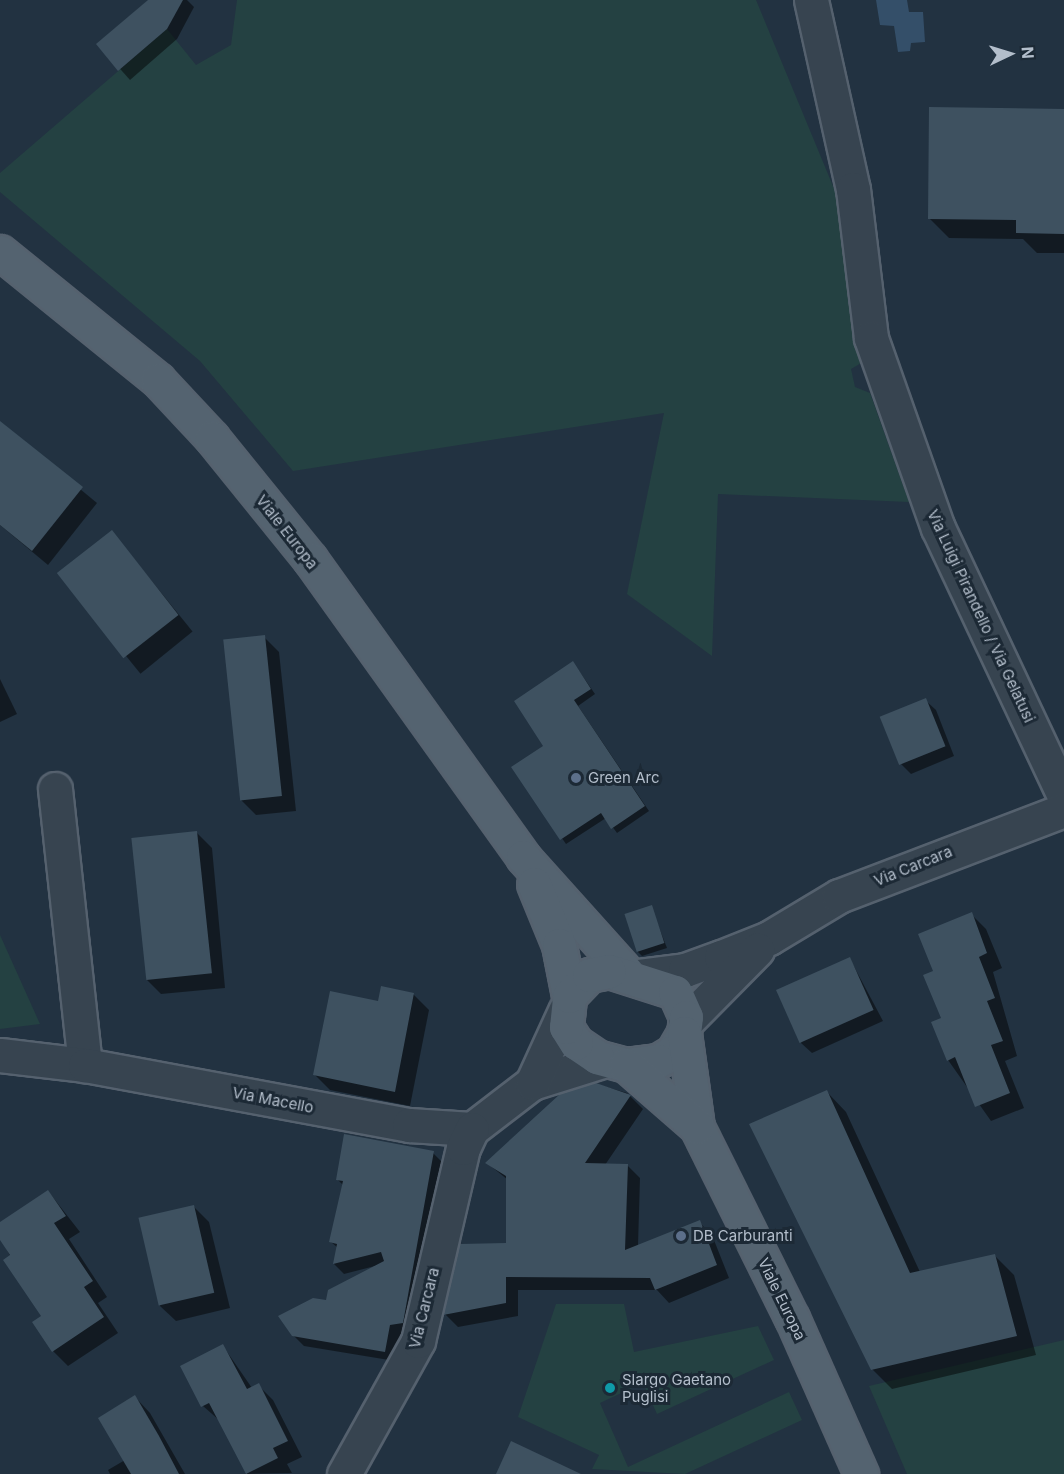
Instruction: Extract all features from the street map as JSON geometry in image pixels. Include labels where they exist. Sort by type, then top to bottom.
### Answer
[{"type":"main road","name":"Viale Europa","points":[[0,252],[158,381],[212,438],[310,559],[523,857]]},
{"type":"main road","points":[[523,857],[632,975]]},
{"type":"main road","points":[[523,857],[559,945],[567,1004],[576,1043],[616,1063],[697,1127]]},
{"type":"main road","points":[[567,1004],[589,975],[632,975],[675,992],[685,1028],[697,1127]]},
{"type":"main road","points":[[616,1063],[658,1061],[673,1052],[685,1028]]},
{"type":"main road","name":"Viale Europa","points":[[697,1127],[792,1318],[861,1474]]},
{"type":"street","name":"Via Luigi Pirandello / Via Gelatusi","points":[[812,0],[853,189],[871,338],[938,528],[1064,796]]},
{"type":"street","points":[[55,789],[85,1065]]},
{"type":"street","name":"Via Carcara","points":[[769,938],[839,896],[1064,810]]},
{"type":"street","points":[[632,975],[684,970],[769,938]]},
{"type":"street","points":[[685,1028],[769,938]]},
{"type":"street","points":[[532,1083],[567,1004]]},
{"type":"street","name":"Via Macello","points":[[0,1055],[85,1065],[409,1125],[472,1129]]},
{"type":"street","points":[[472,1129],[532,1083],[616,1063]]},
{"type":"street","name":"Via Carcara","points":[[344,1474],[407,1369],[418,1341],[462,1149],[472,1129]]},
{"type":"green space","points":[[237,0],[756,0],[835,191],[863,362],[851,369],[855,387],[870,393],[909,502],[718,494],[712,656],[627,594],[664,413],[293,471],[200,361],[0,192],[0,173],[167,29],[196,65],[231,45]]},
{"type":"green space","points":[[0,935],[40,1024],[0,1029]]},
{"type":"green space","points":[[556,1304],[624,1304],[634,1352],[758,1326],[774,1360],[657,1414],[643,1383],[600,1403],[628,1467],[789,1392],[802,1420],[685,1474],[592,1469],[599,1455],[518,1417]]},
{"type":"green space","points":[[1064,1340],[1064,1474],[907,1474],[869,1386]]},
{"type":"water","points":[[876,0],[907,0],[909,12],[923,12],[925,42],[911,43],[910,51],[898,52],[894,26],[880,25]]},
{"type":"building","points":[[148,0],[183,0],[167,29],[118,71],[96,44]]},
{"type":"building","points":[[929,107],[1064,109],[1064,234],[1016,233],[1016,220],[928,219]]},
{"type":"building","points":[[0,421],[83,487],[32,551],[0,525]]},
{"type":"building","points":[[112,530],[178,615],[123,658],[57,573]]},
{"type":"building","points":[[265,635],[282,796],[240,801],[223,639]]},
{"type":"building","points":[[573,661],[591,689],[574,700],[645,806],[611,829],[601,813],[560,840],[511,767],[543,746],[514,701]]},
{"type":"building","points":[[926,698],[945,746],[899,765],[880,717]]},
{"type":"building","points":[[197,831],[212,973],[146,980],[131,838]]},
{"type":"building","points":[[652,905],[664,943],[637,952],[624,914]]},
{"type":"building","points":[[972,912],[987,953],[979,957],[995,998],[987,1001],[1003,1041],[991,1045],[1010,1093],[975,1107],[955,1057],[947,1061],[931,1022],[941,1018],[923,975],[933,971],[918,934]]},
{"type":"building","points":[[850,957],[874,1010],[800,1043],[776,990]]},
{"type":"building","points":[[381,986],[414,993],[395,1092],[313,1075],[330,991],[378,1001]]},
{"type":"building","points":[[596,1083],[631,1095],[585,1163],[628,1164],[625,1250],[700,1220],[717,1265],[655,1290],[650,1278],[506,1277],[506,1303],[443,1315],[460,1244],[506,1243],[506,1176],[485,1163],[560,1094]]},
{"type":"building","points":[[827,1090],[910,1273],[995,1254],[1017,1336],[871,1370],[749,1124]]},
{"type":"building","points":[[344,1134],[434,1151],[403,1323],[390,1325],[385,1352],[292,1336],[278,1316],[313,1298],[326,1300],[328,1290],[384,1261],[381,1252],[333,1264],[337,1244],[329,1242],[343,1181],[336,1180]]},
{"type":"building","points":[[48,1190],[66,1216],[54,1223],[93,1281],[84,1287],[104,1317],[52,1352],[32,1322],[41,1316],[3,1260],[10,1255],[0,1240],[0,1222]]},
{"type":"building","points":[[194,1205],[214,1293],[159,1306],[138,1218]]},
{"type":"building","points":[[223,1344],[247,1389],[259,1383],[288,1441],[273,1448],[278,1458],[246,1474],[209,1403],[201,1407],[180,1366]]},
{"type":"building","points":[[135,1395],[179,1474],[131,1474],[98,1418]]},
{"type":"building","points":[[511,1441],[581,1474],[496,1474]]},
{"type":"place","name":"Green Arc","points":[[576,778]]},
{"type":"place","name":"DB Carburanti","points":[[681,1236]]},
{"type":"place","name":"Slargo Gaetano Puglisi","points":[[610,1388]]}]
